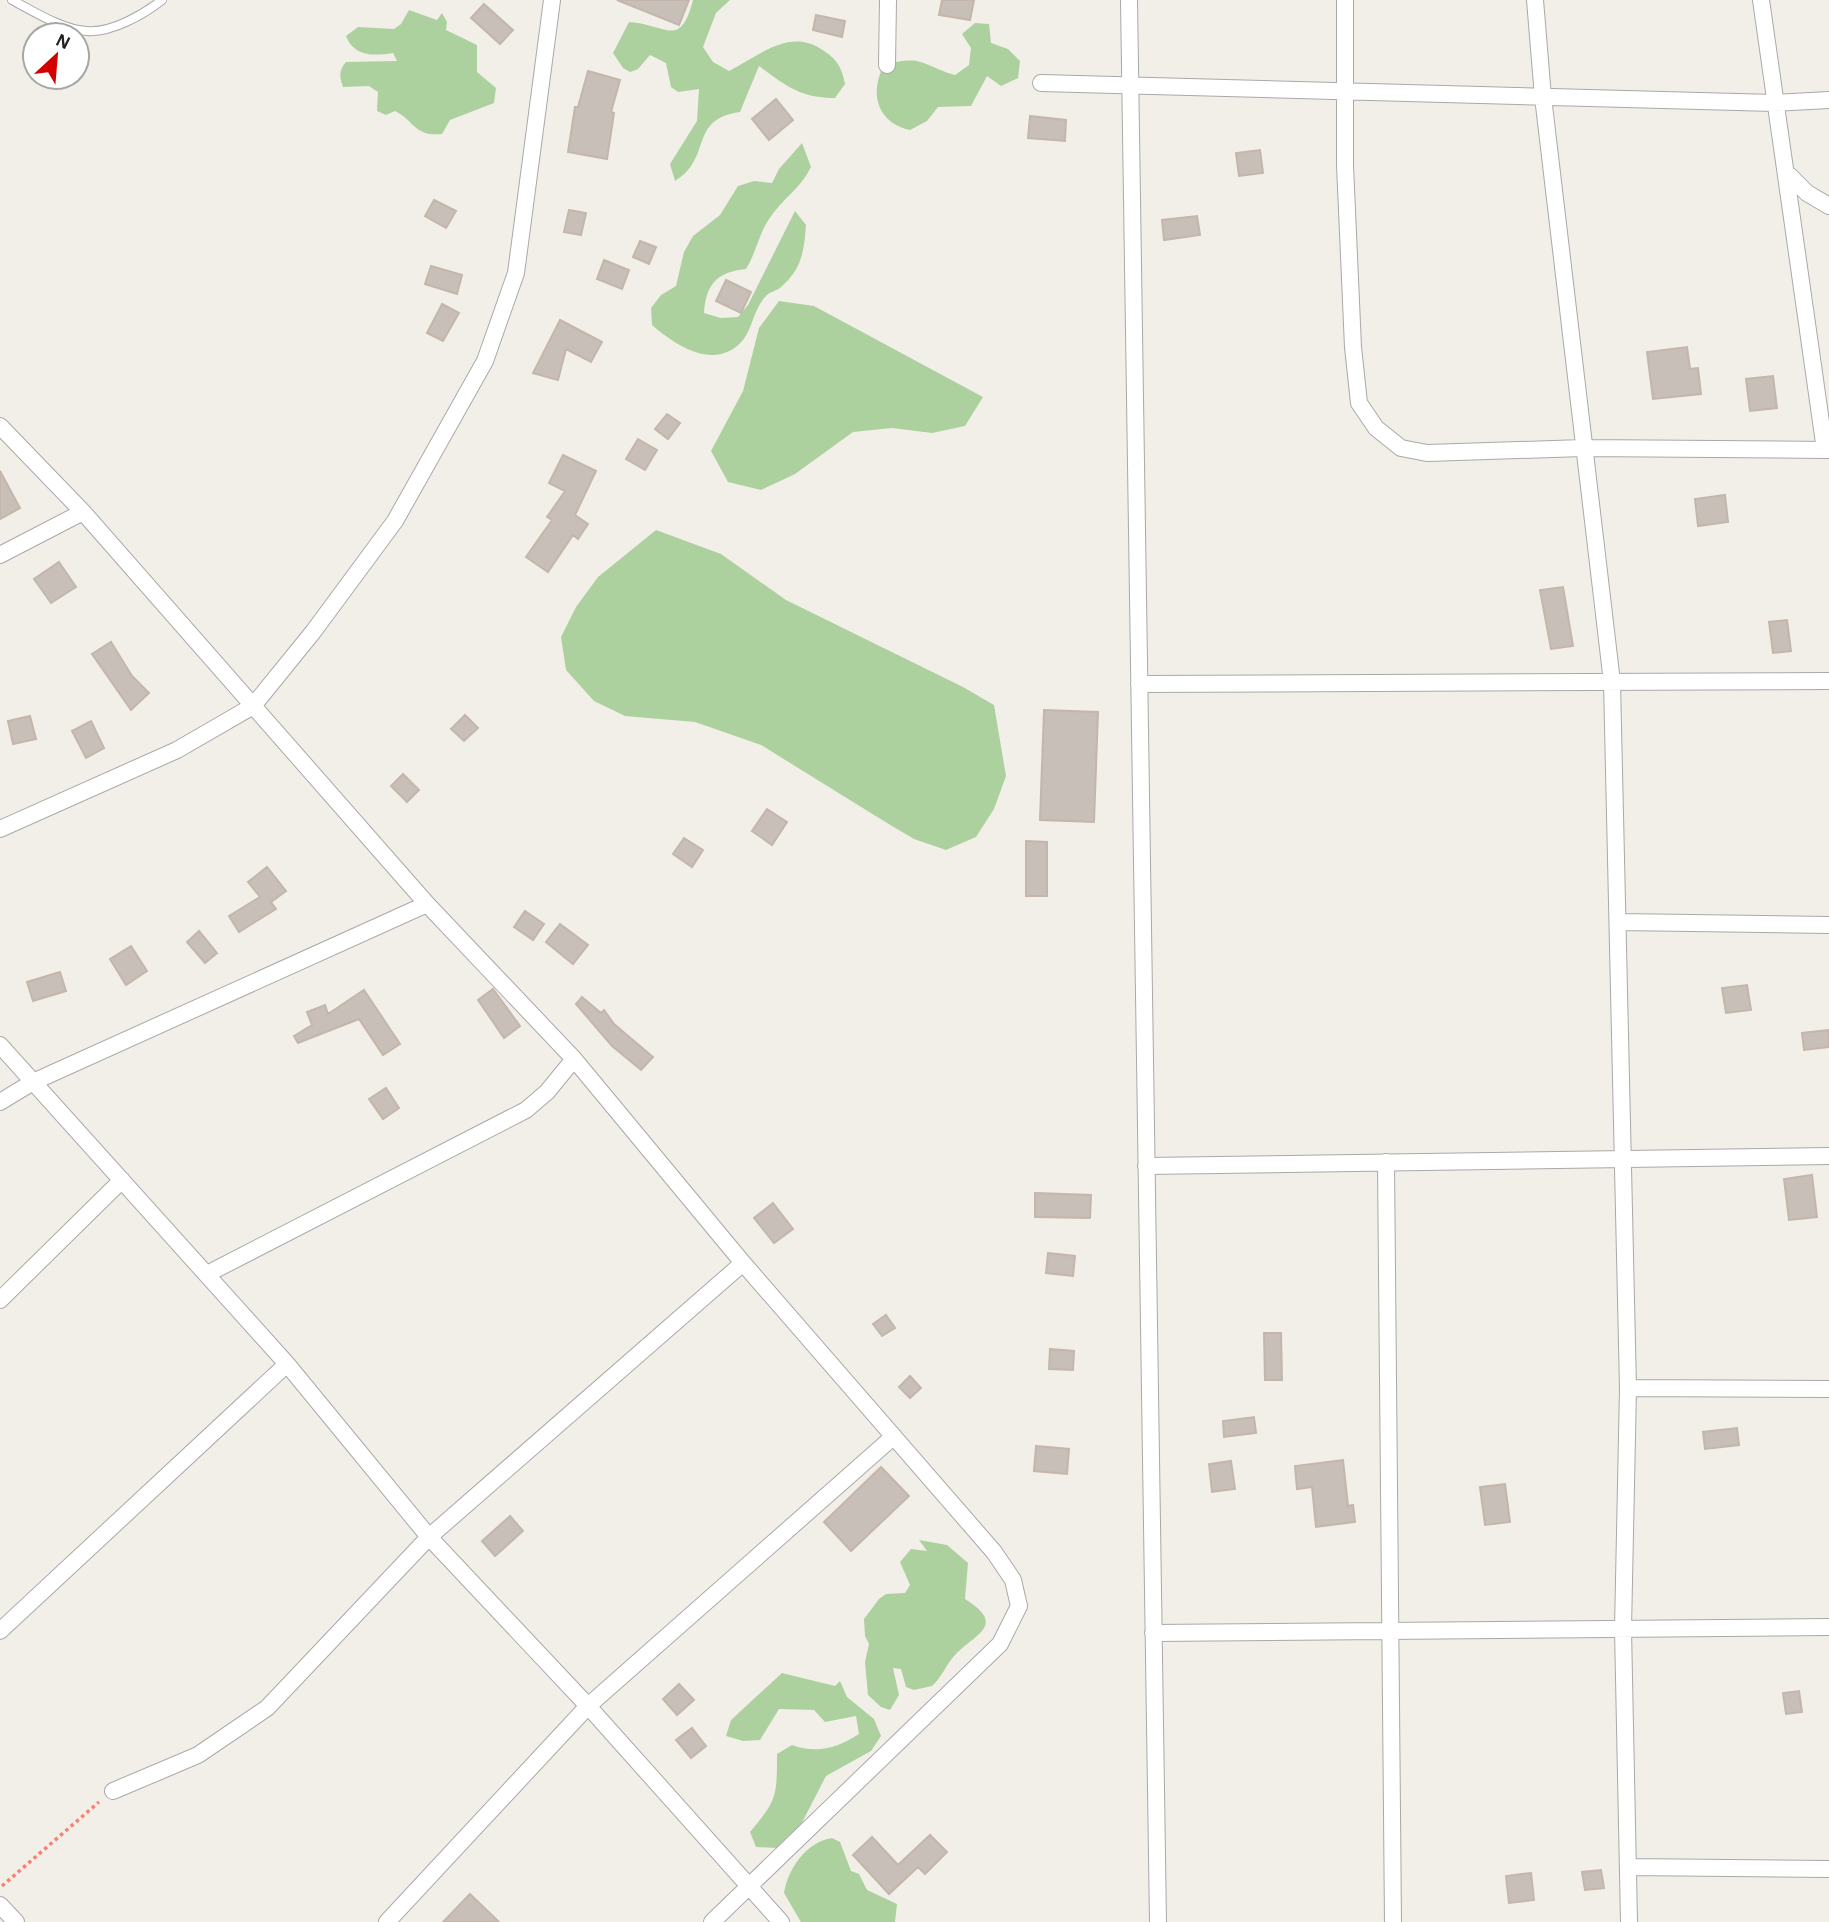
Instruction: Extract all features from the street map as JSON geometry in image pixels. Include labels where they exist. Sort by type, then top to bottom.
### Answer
[{"type":"street","points":[[0,829],[177,750],[253,706],[313,632],[394,521],[485,361],[516,273],[552,0]]},
{"type":"street","points":[[887,65],[888,0]]},
{"type":"street","points":[[1129,0],[1158,1922]]},
{"type":"street","points":[[1345,0],[1345,92],[1353,346],[1359,403],[1376,428],[1401,448],[1427,453],[1583,448],[1827,450],[1761,0]]},
{"type":"street","points":[[1535,0],[1543,97],[1612,682],[1629,1388],[1623,1629],[1629,1922]]},
{"type":"street","points":[[1041,83],[1774,103],[1829,100]]},
{"type":"street","points":[[1788,175],[1807,193],[1829,206]]},
{"type":"street","points":[[0,426],[83,512],[427,904],[574,1059],[743,1263],[994,1552],[1013,1580],[1019,1606],[1000,1644],[712,1922]]},
{"type":"street","points":[[0,555],[83,512]]},
{"type":"street","points":[[1139,684],[1829,681]]},
{"type":"street","points":[[0,1102],[33,1082],[427,904]]},
{"type":"street","points":[[1619,922],[1829,925]]},
{"type":"street","points":[[0,1045],[286,1364],[429,1537],[588,1706],[750,1884],[781,1922]]},
{"type":"street","points":[[207,1274],[526,1110],[547,1092],[574,1059]]},
{"type":"street","points":[[1146,1166],[1829,1156]]},
{"type":"street","points":[[1386,1162],[1392,1922]]},
{"type":"street","points":[[0,1300],[122,1180]]},
{"type":"street","points":[[113,1791],[198,1755],[267,1709],[429,1537],[743,1263]]},
{"type":"street","points":[[0,1631],[286,1364]]},
{"type":"street","points":[[1629,1388],[1829,1389]]},
{"type":"street","points":[[387,1922],[588,1706],[893,1437]]},
{"type":"street","points":[[1153,1633],[1829,1627]]},
{"type":"street","points":[[1628,1867],[1829,1869]]},
{"type":"street","points":[[0,1905],[16,1922]]},
{"type":"lane","points":[[12,0],[55,21],[88,31],[145,13],[162,0]]},
{"type":"path","points":[[0,1888],[113,1791]]},
{"type":"green space","points":[[693,0],[730,0],[716,13],[703,47],[713,62],[729,71],[762,52],[785,43],[809,43],[831,56],[840,68],[845,84],[835,98],[812,96],[785,84],[759,66],[740,112],[713,122],[694,162],[687,172],[675,181],[670,164],[697,121],[699,89],[678,92],[671,87],[666,63],[650,55],[638,69],[630,72],[623,68],[613,53],[629,22],[670,31],[677,29],[683,25]]},
{"type":"green space","points":[[409,10],[437,20],[442,13],[447,22],[446,30],[477,45],[477,72],[496,88],[494,103],[450,120],[442,134],[426,133],[395,111],[386,115],[377,111],[378,92],[369,86],[343,87],[340,76],[346,62],[397,61],[393,53],[365,54],[354,48],[346,36],[358,27],[394,29],[401,24]]},
{"type":"green space","points":[[975,23],[989,24],[991,43],[1008,49],[1020,61],[1018,78],[1001,86],[987,76],[971,106],[938,107],[927,121],[910,130],[890,121],[883,114],[877,96],[879,76],[884,65],[915,61],[955,75],[969,65],[971,48],[962,34]]},
{"type":"green space","points":[[802,143],[811,167],[807,174],[769,219],[746,269],[727,273],[715,281],[707,294],[704,313],[721,318],[738,317],[748,305],[795,211],[806,225],[803,252],[793,274],[762,301],[743,340],[732,349],[709,355],[673,341],[652,325],[651,308],[661,295],[676,286],[684,252],[693,236],[720,215],[738,186],[754,181],[772,183],[779,169]]},
{"type":"green space","points":[[779,301],[814,306],[983,397],[965,426],[932,433],[892,428],[853,432],[795,474],[761,490],[728,482],[711,451],[743,391],[759,328]]},
{"type":"green space","points":[[656,530],[721,554],[786,600],[994,705],[1006,776],[994,809],[976,837],[946,850],[914,839],[761,745],[695,722],[625,716],[594,701],[566,670],[561,637],[576,607],[598,577]]},
{"type":"green space","points":[[919,1540],[947,1545],[968,1563],[965,1599],[978,1608],[986,1623],[978,1635],[955,1655],[932,1686],[914,1690],[906,1687],[901,1669],[893,1668],[899,1695],[890,1710],[881,1707],[868,1695],[865,1662],[869,1644],[865,1636],[864,1619],[886,1594],[905,1593],[910,1585],[900,1562],[911,1549],[927,1551]]},
{"type":"green space","points":[[782,1673],[835,1686],[840,1681],[847,1697],[874,1719],[881,1736],[871,1751],[826,1776],[793,1840],[777,1848],[756,1847],[750,1832],[774,1797],[777,1754],[792,1745],[810,1749],[827,1748],[859,1734],[856,1716],[825,1722],[814,1710],[779,1709],[760,1740],[743,1741],[726,1736],[731,1720]]},
{"type":"green space","points":[[832,1838],[840,1842],[851,1871],[859,1874],[867,1890],[897,1904],[895,1922],[801,1922],[784,1893],[786,1884],[794,1866],[806,1851]]},
{"type":"building","points":[[617,0],[689,0],[679,25]]},
{"type":"building","points":[[942,0],[974,0],[970,20],[939,15]]},
{"type":"building","points":[[484,4],[513,30],[500,44],[471,18]]},
{"type":"building","points":[[816,15],[845,21],[842,37],[813,30]]},
{"type":"building","points":[[588,71],[620,80],[611,112],[614,113],[607,159],[568,152],[575,107],[578,107]]},
{"type":"building","points":[[776,99],[793,120],[769,140],[752,119]]},
{"type":"building","points":[[1030,116],[1066,120],[1065,141],[1028,138]]},
{"type":"building","points":[[1260,150],[1263,173],[1239,176],[1236,153]]},
{"type":"building","points":[[434,200],[456,211],[446,228],[425,216]]},
{"type":"building","points":[[569,210],[586,213],[581,235],[564,232]]},
{"type":"building","points":[[1197,216],[1200,235],[1164,240],[1162,220]]},
{"type":"building","points":[[640,241],[656,247],[649,264],[633,257]]},
{"type":"building","points":[[604,260],[629,270],[622,289],[597,279]]},
{"type":"building","points":[[431,266],[462,275],[457,294],[425,284]]},
{"type":"building","points":[[726,280],[751,292],[741,313],[716,301]]},
{"type":"building","points":[[442,304],[459,313],[443,341],[427,333]]},
{"type":"building","points":[[560,320],[602,342],[591,362],[566,349],[558,380],[533,373]]},
{"type":"building","points":[[1687,347],[1690,369],[1698,368],[1701,394],[1653,399],[1647,352]]},
{"type":"building","points":[[1773,376],[1777,408],[1750,411],[1746,379]]},
{"type":"building","points":[[667,414],[680,423],[668,439],[655,429]]},
{"type":"building","points":[[638,439],[657,450],[645,470],[626,459]]},
{"type":"building","points":[[563,455],[596,471],[575,515],[588,524],[578,539],[573,535],[548,572],[526,557],[552,520],[547,517],[565,491],[549,483]]},
{"type":"building","points":[[0,471],[20,508],[0,519]]},
{"type":"building","points":[[1725,495],[1728,522],[1698,526],[1695,499]]},
{"type":"building","points":[[59,562],[76,587],[51,603],[34,579]]},
{"type":"building","points":[[1563,587],[1573,646],[1551,649],[1540,590]]},
{"type":"building","points":[[1787,620],[1791,651],[1773,653],[1769,622]]},
{"type":"building","points":[[111,642],[132,676],[149,693],[131,710],[92,654]]},
{"type":"building","points":[[1044,710],[1098,712],[1094,822],[1040,820]]},
{"type":"building","points":[[465,715],[478,728],[464,741],[451,729]]},
{"type":"building","points":[[30,716],[36,739],[13,744],[8,721]]},
{"type":"building","points":[[91,721],[104,748],[86,758],[72,731]]},
{"type":"building","points":[[403,774],[419,790],[407,802],[391,786]]},
{"type":"building","points":[[767,809],[787,822],[772,845],[752,831]]},
{"type":"building","points":[[684,838],[703,850],[692,867],[673,854]]},
{"type":"building","points":[[1026,841],[1047,842],[1047,896],[1026,896]]},
{"type":"building","points":[[267,867],[286,891],[271,902],[276,909],[239,932],[229,916],[260,897],[248,882]]},
{"type":"building","points":[[525,911],[544,924],[533,940],[514,927]]},
{"type":"building","points":[[560,924],[588,945],[573,964],[546,942]]},
{"type":"building","points":[[199,931],[217,953],[205,963],[187,942]]},
{"type":"building","points":[[131,946],[147,971],[126,985],[110,959]]},
{"type":"building","points":[[60,972],[66,991],[33,1001],[27,982]]},
{"type":"building","points":[[1747,985],[1751,1010],[1726,1013],[1722,988]]},
{"type":"building","points":[[493,989],[520,1026],[504,1038],[478,1000]]},
{"type":"building","points":[[364,990],[400,1044],[383,1055],[359,1019],[298,1043],[294,1036],[312,1025],[307,1012],[325,1005],[328,1014]]},
{"type":"building","points":[[582,997],[601,1013],[604,1010],[614,1024],[653,1057],[641,1070],[612,1046],[576,1004]]},
{"type":"building","points":[[1829,1030],[1829,1047],[1804,1050],[1802,1033]]},
{"type":"building","points":[[386,1088],[399,1108],[383,1119],[369,1099]]},
{"type":"building","points":[[1812,1175],[1817,1217],[1789,1220],[1784,1179]]},
{"type":"building","points":[[1035,1193],[1091,1195],[1090,1218],[1035,1217]]},
{"type":"building","points":[[773,1203],[793,1229],[774,1243],[754,1218]]},
{"type":"building","points":[[1048,1253],[1075,1256],[1073,1276],[1046,1273]]},
{"type":"building","points":[[886,1315],[895,1328],[882,1336],[873,1324]]},
{"type":"building","points":[[1264,1333],[1281,1333],[1282,1380],[1265,1380]]},
{"type":"building","points":[[1050,1349],[1074,1351],[1073,1370],[1049,1369]]},
{"type":"building","points":[[910,1376],[921,1388],[910,1398],[899,1387]]},
{"type":"building","points":[[1254,1417],[1256,1433],[1224,1437],[1223,1421]]},
{"type":"building","points":[[1737,1428],[1739,1445],[1705,1449],[1703,1432]]},
{"type":"building","points":[[1036,1446],[1069,1449],[1067,1474],[1034,1471]]},
{"type":"building","points":[[1343,1460],[1348,1506],[1353,1505],[1355,1522],[1316,1527],[1312,1487],[1297,1489],[1295,1466]]},
{"type":"building","points":[[1231,1461],[1235,1489],[1212,1492],[1209,1464]]},
{"type":"building","points":[[881,1467],[909,1496],[851,1551],[824,1522]]},
{"type":"building","points":[[1505,1484],[1510,1522],[1485,1525],[1480,1487]]},
{"type":"building","points":[[510,1516],[523,1531],[495,1556],[482,1541]]},
{"type":"building","points":[[679,1684],[694,1700],[677,1715],[663,1699]]},
{"type":"building","points":[[1799,1691],[1802,1712],[1786,1714],[1783,1693]]},
{"type":"building","points":[[692,1728],[706,1746],[691,1758],[676,1740]]},
{"type":"building","points":[[930,1835],[947,1852],[925,1874],[918,1867],[889,1894],[853,1855],[872,1837],[898,1865]]},
{"type":"building","points":[[1601,1870],[1604,1888],[1585,1890],[1582,1872]]},
{"type":"building","points":[[1531,1873],[1534,1900],[1509,1903],[1506,1876]]},
{"type":"building","points":[[470,1894],[499,1922],[443,1922]]}]
